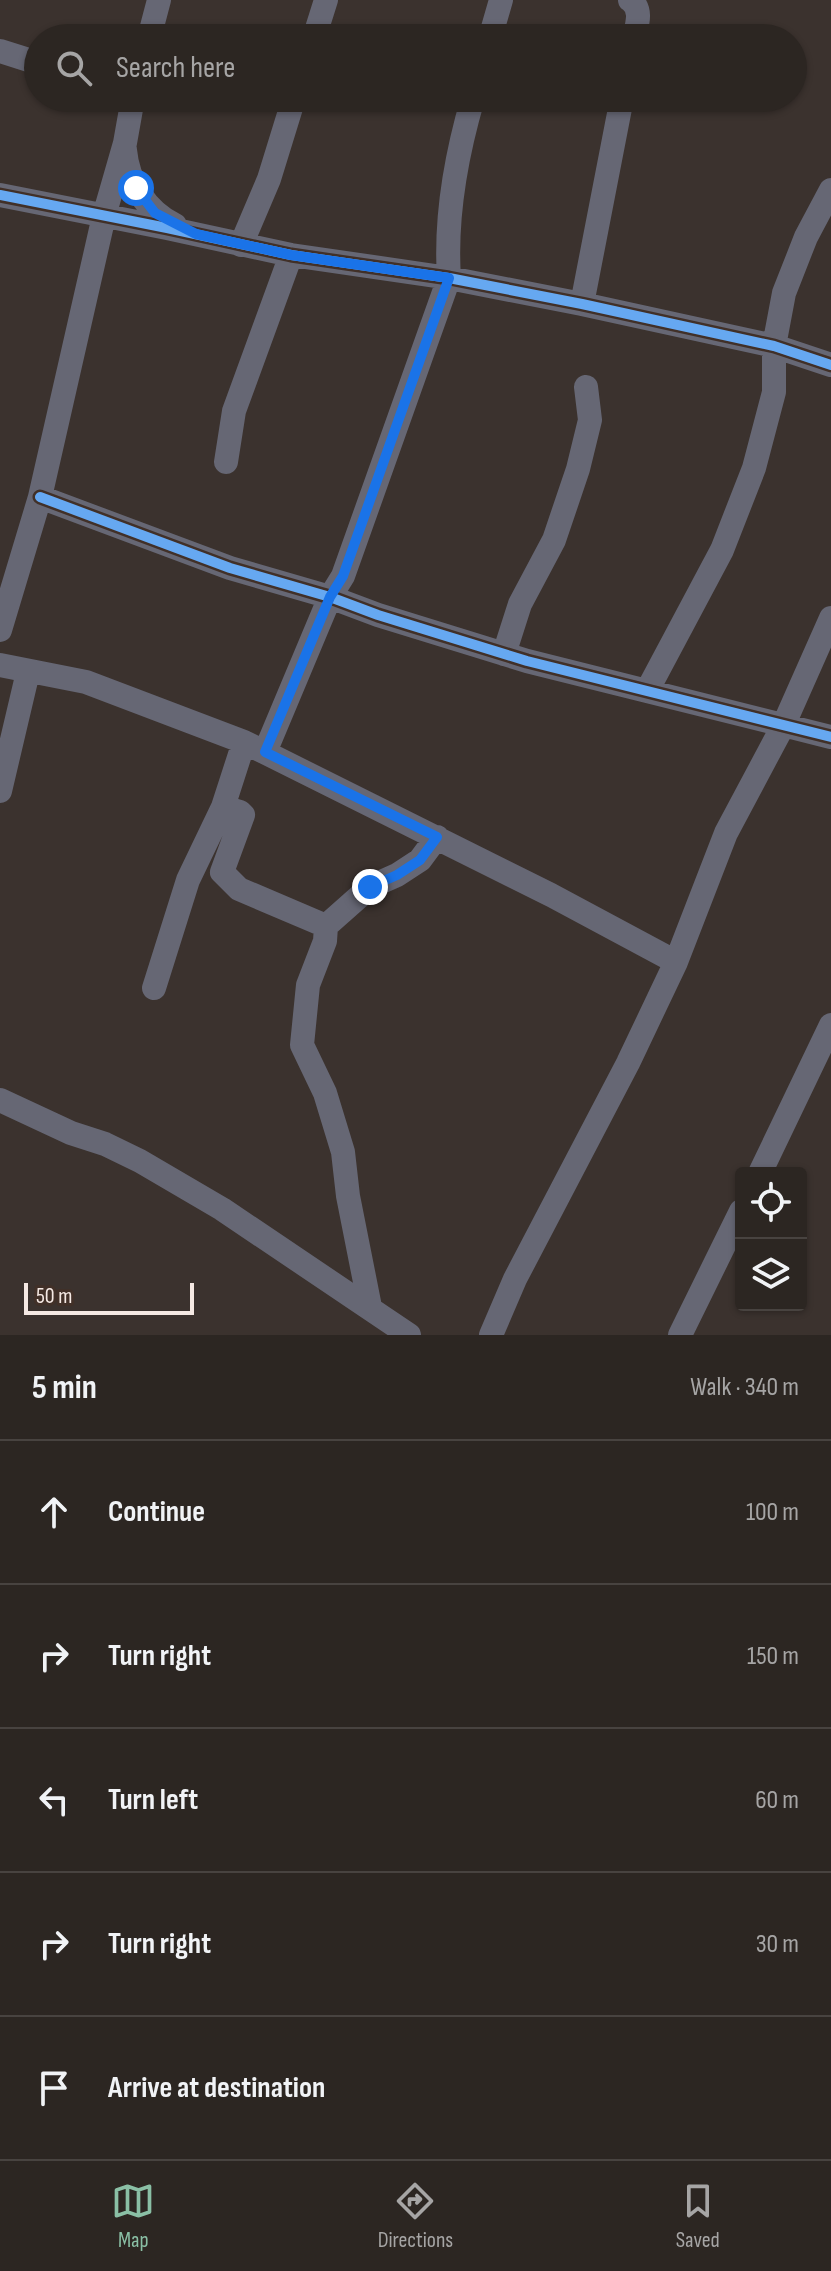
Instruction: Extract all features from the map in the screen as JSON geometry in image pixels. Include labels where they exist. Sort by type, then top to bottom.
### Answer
[{"type":"street","points":[[153,24],[159,0]]},
{"type":"street","points":[[318,24],[326,0]]},
{"type":"street","points":[[494,24],[501,0]]},
{"type":"street","points":[[630,0],[635,3],[639,15],[637,24]]},
{"type":"street","points":[[0,51],[24,59]]},
{"type":"street","points":[[0,630],[40,497],[131,112]]},
{"type":"street","points":[[241,245],[265,190],[290,112]]},
{"type":"street","points":[[154,988],[188,880],[343,576],[449,278],[447,246],[450,207],[469,112]]},
{"type":"street","points":[[582,304],[619,112]]},
{"type":"street","points":[[125,143],[131,177],[147,205],[164,219],[196,234]]},
{"type":"street","points":[[647,691],[722,550],[754,468],[774,392],[774,346],[784,293],[806,237],[831,190]]},
{"type":"street","points":[[0,195],[291,255],[449,278],[582,304],[774,346],[831,365]]},
{"type":"street","points":[[226,462],[234,411],[291,255]]},
{"type":"street","points":[[504,654],[520,604],[554,540],[578,469],[590,420],[586,387]]},
{"type":"street","points":[[40,497],[230,568],[504,654],[831,737]]},
{"type":"street","points":[[491,1335],[515,1279],[628,1063],[676,962],[726,833],[784,724],[831,618]]},
{"type":"street","points":[[0,665],[86,682],[255,747],[437,837],[676,962]]},
{"type":"street","points":[[0,791],[28,672]]},
{"type":"street","points":[[223,807],[243,815],[222,872],[227,879],[239,889],[326,926]]},
{"type":"street","points":[[381,1321],[348,1196],[343,1152],[325,1093],[302,1045],[308,985],[325,941],[326,926],[370,887],[420,860],[437,837]]},
{"type":"street","points":[[763,1167],[831,1025]]},
{"type":"street","points":[[0,1100],[140,1161],[222,1209],[381,1321],[409,1335]]},
{"type":"street","points":[[680,1335],[735,1223]]},
{"type":"cycle path","points":[[0,195],[291,255],[449,278],[582,304],[774,346],[831,365]]},
{"type":"cycle path","points":[[40,497],[230,568],[527,661],[831,737]]},
{"type":"route","points":[[136,188],[155,213],[196,234],[291,255],[449,278],[343,576],[330,597],[265,752],[437,837],[420,860],[370,887]]}]
